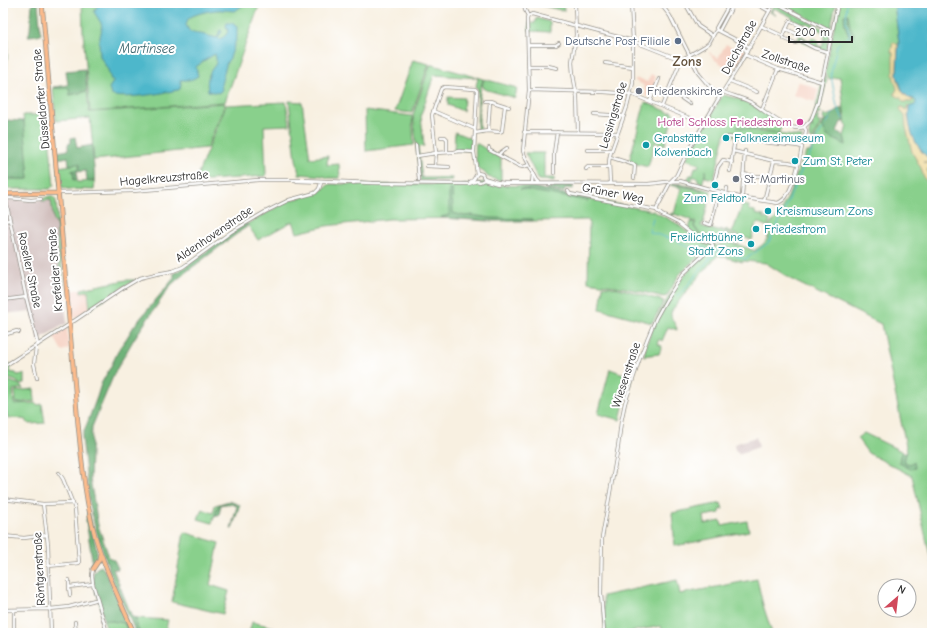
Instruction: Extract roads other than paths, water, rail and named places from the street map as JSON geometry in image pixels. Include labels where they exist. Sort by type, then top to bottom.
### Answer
[{"type":"main road","name":"Düsseldorfer Straße","points":[[42,3],[59,193]]},
{"type":"main road","points":[[3,194],[59,193]]},
{"type":"main road","name":"Krefelder Straße","points":[[59,193],[84,485],[100,554],[134,633]]},
{"type":"main road","points":[[93,569],[100,554]]},
{"type":"main road","points":[[97,563],[104,562]]},
{"type":"main road","points":[[93,569],[104,562]]},
{"type":"street","points":[[524,3],[528,16],[529,90],[523,151],[533,173],[540,182]]},
{"type":"street","points":[[575,3],[576,26],[572,62],[577,97],[578,132]]},
{"type":"street","name":"Lessingstraße","points":[[610,183],[609,167],[611,150],[624,116],[633,83],[631,3]]},
{"type":"street","points":[[660,3],[670,16],[699,74],[718,98]]},
{"type":"street","points":[[685,3],[698,26],[713,36]]},
{"type":"street","points":[[718,31],[716,28],[730,3]]},
{"type":"street","points":[[662,106],[681,60],[708,43],[718,31],[734,3]]},
{"type":"street","points":[[755,3],[769,11]]},
{"type":"street","points":[[775,3],[832,32]]},
{"type":"street","name":"Deichstraße","points":[[671,181],[676,176],[718,98],[730,81],[775,3]]},
{"type":"street","points":[[710,88],[750,102],[785,125],[800,128],[804,127],[810,122],[818,102],[838,3]]},
{"type":"street","points":[[528,16],[532,14],[633,41],[681,60]]},
{"type":"street","points":[[782,36],[790,21],[803,27]]},
{"type":"street","points":[[761,26],[795,43]]},
{"type":"street","points":[[786,29],[799,35]]},
{"type":"street","points":[[718,31],[750,47]]},
{"type":"street","points":[[801,41],[814,48],[828,52]]},
{"type":"street","points":[[740,42],[746,53]]},
{"type":"street","points":[[528,45],[556,45],[559,43]]},
{"type":"street","name":"Zollstraße","points":[[746,53],[778,69],[822,82]]},
{"type":"street","points":[[604,63],[633,67]]},
{"type":"street","points":[[528,66],[548,66],[557,68]]},
{"type":"street","points":[[762,110],[778,69]]},
{"type":"street","points":[[650,101],[659,79]]},
{"type":"street","points":[[730,81],[757,92]]},
{"type":"street","points":[[435,166],[436,153],[432,115],[443,87],[475,88],[477,93],[474,152],[478,174],[476,180]]},
{"type":"street","points":[[529,90],[631,94],[704,124]]},
{"type":"street","points":[[668,91],[690,104]]},
{"type":"street","points":[[475,133],[502,131],[507,106],[485,101]]},
{"type":"street","points":[[488,131],[490,101]]},
{"type":"street","points":[[433,112],[475,129]]},
{"type":"street","points":[[594,114],[624,116]]},
{"type":"street","points":[[804,127],[806,130],[805,138]]},
{"type":"street","points":[[524,132],[617,133]]},
{"type":"street","points":[[554,173],[554,153],[557,132]]},
{"type":"street","points":[[441,137],[445,137],[447,139],[447,152]]},
{"type":"street","points":[[322,182],[465,183],[476,180],[480,182],[484,179],[499,183],[661,183],[680,181],[726,194],[779,203],[786,196],[798,164],[802,147],[728,137]]},
{"type":"street","points":[[730,171],[735,138]]},
{"type":"street","points":[[416,145],[419,180]]},
{"type":"street","points":[[489,148],[489,150],[519,166],[523,167],[529,165]]},
{"type":"street","points":[[498,155],[507,148]]},
{"type":"street","points":[[588,150],[611,150]]},
{"type":"street","points":[[417,156],[459,151],[474,152]]},
{"type":"street","points":[[733,151],[774,161],[798,164]]},
{"type":"street","points":[[742,197],[745,153]]},
{"type":"street","points":[[610,157],[635,165],[634,178]]},
{"type":"street","points":[[712,190],[718,167],[723,160],[732,162]]},
{"type":"street","points":[[764,201],[774,161]]},
{"type":"street","points":[[427,166],[449,167]]},
{"type":"street","points":[[586,168],[609,167]]},
{"type":"street","points":[[533,173],[534,183]]},
{"type":"street","points":[[478,174],[482,174],[484,179],[498,184],[525,185],[540,182],[573,183]]},
{"type":"street","points":[[743,174],[771,176]]},
{"type":"street","points":[[676,176],[680,181]]},
{"type":"street","points":[[534,183],[536,178]]},
{"type":"street","name":"Hagelkreuzstraße","points":[[59,193],[133,191],[244,180],[322,182]]},
{"type":"street","points":[[657,210],[671,181]]},
{"type":"street","name":"Aldenhovenstraße","points":[[3,367],[140,278],[174,271],[183,267],[230,232],[265,212],[289,200],[315,193],[319,189],[322,182]]},
{"type":"street","points":[[726,194],[727,188]]},
{"type":"street","name":"Grüner Weg","points":[[568,191],[570,194],[584,197],[657,210]]},
{"type":"street","points":[[704,223],[711,225],[718,192]]},
{"type":"street","name":"Roseller Straße","points":[[37,378],[34,364],[37,346],[6,199],[41,199]]},
{"type":"street","name":"Wiesenstraße","points":[[604,633],[601,593],[602,538],[625,403],[648,337],[666,299],[683,274],[713,246],[712,243],[698,239],[682,226],[662,215],[657,210]]},
{"type":"street","points":[[3,221],[10,220]]},
{"type":"street","points":[[3,300],[26,297]]},
{"type":"street","points":[[3,335],[17,331],[19,332]]},
{"type":"street","points":[[3,344],[3,350]]},
{"type":"street","points":[[48,566],[79,563],[75,509],[59,472]]},
{"type":"street","points":[[3,499],[43,504],[73,503]]},
{"type":"street","name":"Röntgenstraße","points":[[43,504],[47,535],[51,633]]},
{"type":"street","points":[[3,536],[24,538],[47,535]]},
{"type":"street","points":[[93,569],[93,584],[107,633]]},
{"type":"street","points":[[68,580],[70,594]]},
{"type":"street","points":[[69,587],[93,584]]},
{"type":"street","points":[[3,610],[69,607],[95,600]]},
{"type":"street","points":[[14,610],[14,633]]},
{"type":"street","points":[[75,622],[76,633]]},
{"type":"water","name":"Martinsee","points":[[99,3],[246,3],[235,11],[214,10],[194,15],[188,19],[186,25],[190,32],[217,38],[221,30],[222,32],[218,37],[219,39],[225,36],[228,31],[226,26],[227,23],[232,23],[237,27],[237,37],[230,58],[227,62],[221,84],[221,91],[218,93],[208,91],[208,77],[216,64],[215,54],[196,67],[198,76],[191,80],[180,80],[180,89],[178,90],[125,97],[111,95],[109,88],[113,80],[111,80],[108,70],[100,56],[99,42],[102,28],[101,23],[94,12]]},
{"type":"water","points":[[894,3],[932,3],[932,161],[921,150],[913,137],[909,123],[909,107],[915,105],[916,101],[909,98],[903,92],[897,76],[899,43]]},
{"type":"waterway","points":[[846,38],[850,36],[846,21],[847,3]]},
{"type":"waterway","points":[[832,80],[831,73],[837,45],[840,43]]},
{"type":"waterway","points":[[832,81],[837,107]]},
{"type":"waterway","points":[[838,108],[843,119]]},
{"type":"waterway","points":[[825,127],[832,114],[838,110]]},
{"type":"waterway","points":[[710,251],[720,250],[745,259],[768,243],[810,155],[815,141],[823,129]]},
{"type":"waterway","points":[[653,218],[649,232],[678,241],[690,247],[703,247],[708,249]]},
{"type":"waterway","points":[[678,296],[717,251]]},
{"type":"place","name":"Deutsche Post Filiale","points":[[678,41]]},
{"type":"place","name":"Friedenskirche","points":[[639,91]]},
{"type":"place","name":"Hotel Schloss Friedestrom","points":[[800,122]]},
{"type":"place","name":"Falknereimuseum","points":[[726,138]]},
{"type":"place","name":"Grabstätte Kolvenbach","points":[[646,145]]},
{"type":"place","name":"Zum St. Peter","points":[[795,161]]},
{"type":"place","name":"St. Martinus","points":[[736,179]]},
{"type":"place","name":"Zum Feldtor","points":[[715,185]]},
{"type":"place","name":"Kreismuseum Zons","points":[[768,211]]},
{"type":"place","name":"Friedestrom","points":[[756,229]]},
{"type":"place","name":"Freilichtbühne Stadt Zons","points":[[751,244]]},
{"type":"district","name":"Zons","points":[[687,61]]}]
